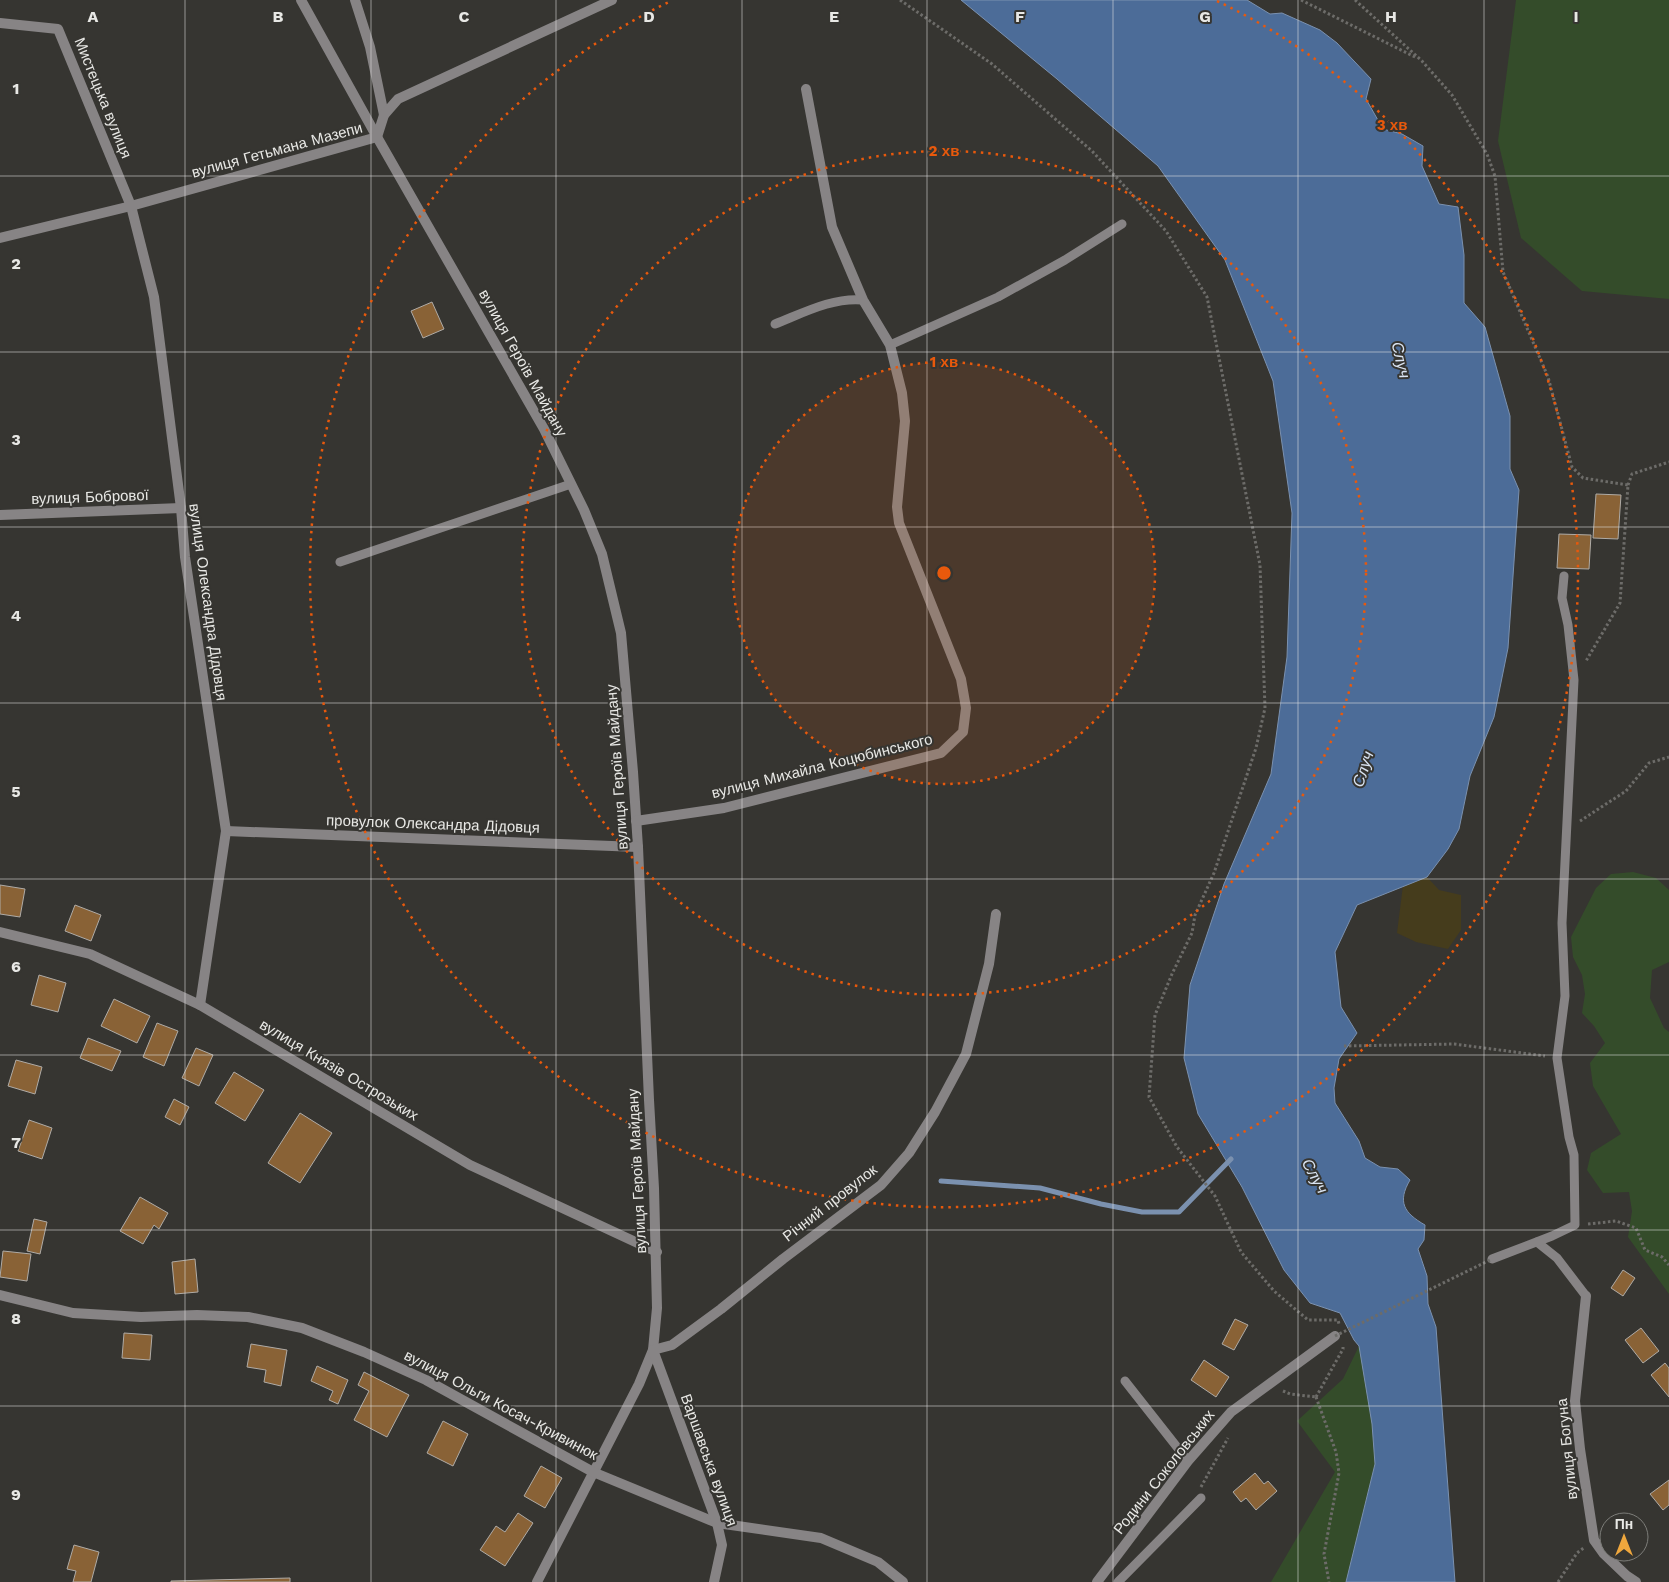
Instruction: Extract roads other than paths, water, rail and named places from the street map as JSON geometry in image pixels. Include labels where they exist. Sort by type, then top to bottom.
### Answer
[{"type":"street","name":"вулиця Героїв Майдану","points":[[301,0],[544,429],[602,554],[621,633],[638,847],[657,1252],[657,1308],[653,1350],[639,1384],[537,1582]]},
{"type":"street","points":[[355,0],[370,47],[384,115]]},
{"type":"street","name":"вулиця Гетьмана Мазепи","points":[[0,238],[131,206],[377,137],[384,115],[398,99],[612,0]]},
{"type":"street","name":"Мистецька вулиця","points":[[0,23],[58,29],[131,206]]},
{"type":"street","name":"вулиця Михайла Коцюбинського","points":[[636,821],[724,808],[941,753],[963,732],[966,708],[961,679],[899,523],[897,507],[905,420],[902,393],[890,345],[863,300],[832,227],[806,89]]},
{"type":"street","name":"вулиця Олександра Дідовця","points":[[131,206],[154,297],[185,556],[226,831],[200,1005]]},
{"type":"street","name":"вулиця Бобрової","points":[[0,515],[180,508]]},
{"type":"street","name":"провулок Олександра Дідовця","points":[[226,831],[638,847]]},
{"type":"street","name":"Річний провулок","points":[[653,1350],[672,1344],[721,1309],[783,1259],[881,1185],[909,1153],[935,1112],[966,1054],[990,964],[996,914]]},
{"type":"street","name":"вулиця Князів Острозьких","points":[[0,932],[90,954],[200,1005],[470,1164],[657,1252]]},
{"type":"street","name":"вулиця Ольги Косач-Кривинюк","points":[[0,1295],[73,1313],[142,1317],[197,1315],[248,1317],[302,1328],[364,1352],[426,1380],[593,1472],[717,1523],[821,1538],[878,1562],[903,1582]]},
{"type":"street","name":"вулиця Богуна","points":[[1586,1296],[1575,1401],[1594,1540],[1604,1554],[1636,1582]]},
{"type":"street","name":"Родини Соколовських","points":[[1097,1582],[1188,1461],[1231,1412],[1335,1336]]},
{"type":"street","name":"Варшавська вулиця","points":[[653,1350],[717,1523],[722,1545],[714,1582]]},
{"type":"lane","points":[[890,345],[998,297],[1065,260],[1122,224]]},
{"type":"lane","points":[[775,324],[818,307],[851,299],[863,300]]},
{"type":"lane","points":[[340,562],[571,484]]},
{"type":"lane","points":[[1492,1258],[1537,1242],[1575,1225],[1574,1154],[1569,1138],[1557,1058],[1565,996],[1562,923],[1574,680],[1568,625],[1562,598],[1564,576]]},
{"type":"lane","points":[[1537,1242],[1557,1258],[1586,1296]]},
{"type":"lane","points":[[1125,1381],[1188,1461]]},
{"type":"lane","points":[[1118,1582],[1200,1498]]},
{"type":"water","name":"Случ","points":[[961,0],[1247,0],[1270,14],[1282,13],[1320,30],[1337,43],[1371,79],[1366,99],[1383,129],[1402,134],[1423,146],[1422,166],[1439,204],[1458,207],[1464,255],[1464,303],[1485,327],[1510,416],[1510,469],[1519,490],[1508,648],[1494,717],[1470,776],[1459,829],[1448,849],[1427,877],[1357,905],[1335,952],[1341,1007],[1357,1033],[1339,1059],[1334,1088],[1335,1103],[1359,1141],[1365,1158],[1380,1167],[1398,1169],[1410,1180],[1403,1201],[1412,1216],[1425,1225],[1424,1240],[1418,1249],[1427,1276],[1428,1304],[1436,1327],[1455,1582],[1346,1582],[1375,1464],[1372,1424],[1359,1346],[1340,1313],[1310,1303],[1284,1270],[1242,1187],[1198,1114],[1184,1058],[1190,985],[1224,884],[1271,774],[1287,657],[1292,513],[1273,381],[1225,260],[1158,166]]},
{"type":"waterway","points":[[941,1181],[1040,1188],[1101,1204],[1142,1212],[1179,1212],[1231,1159]]}]
